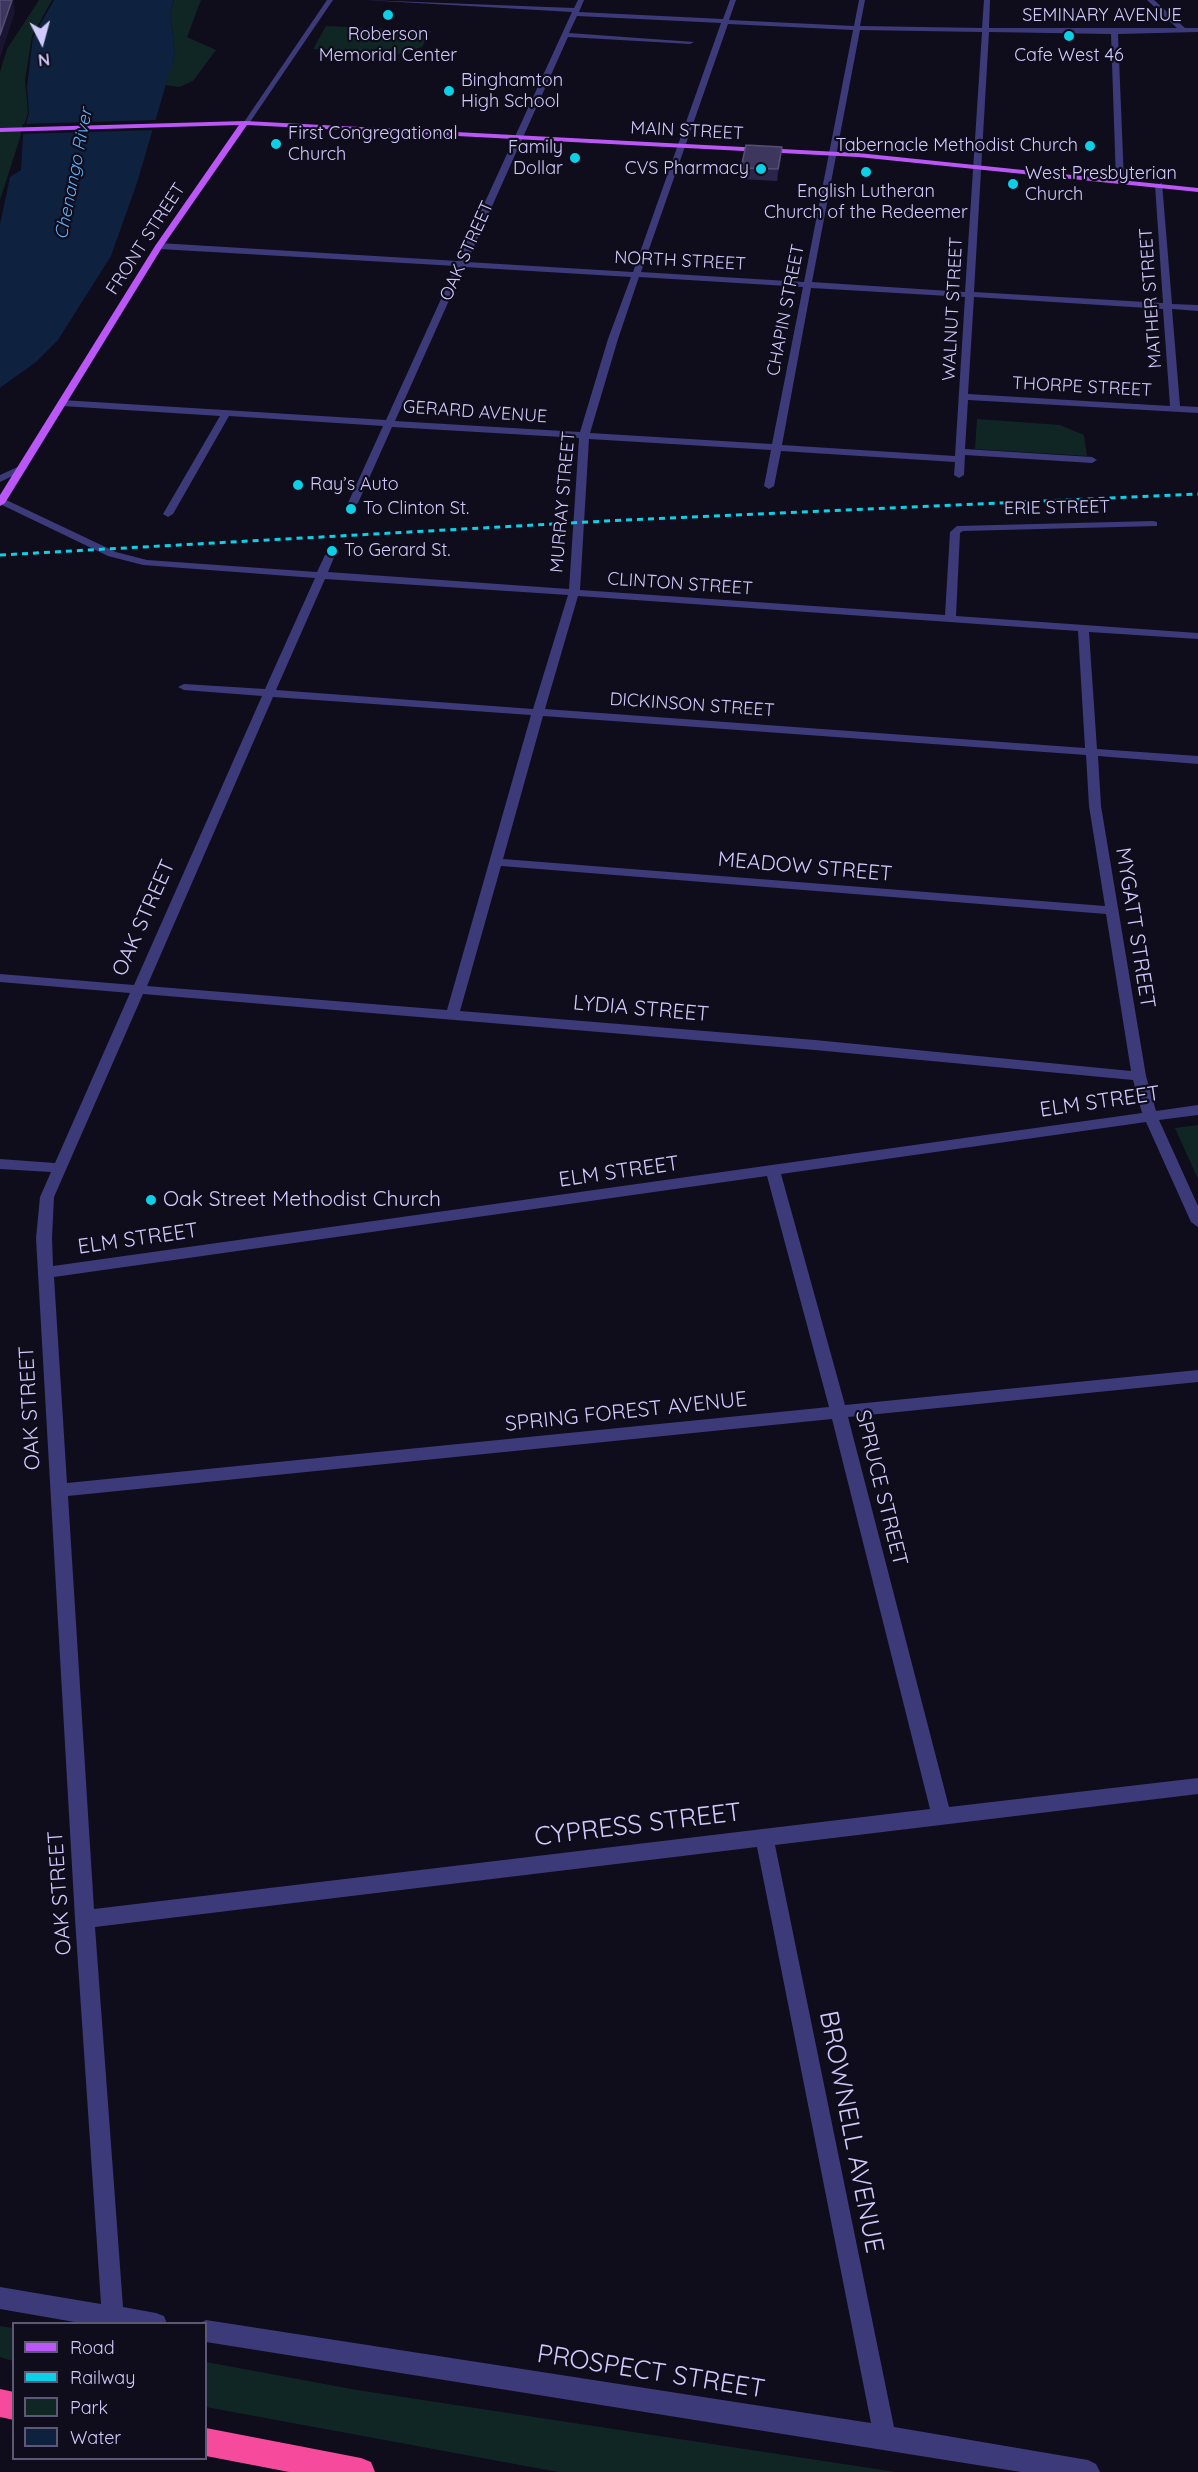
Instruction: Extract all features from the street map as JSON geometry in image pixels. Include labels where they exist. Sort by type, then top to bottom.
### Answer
[{"type":"highway","points":[[207,2442],[361,2472]]},
{"type":"main road","name":"MAIN STREET","points":[[2,130],[245,123],[831,153],[977,165],[1198,190]]},
{"type":"main road","name":"FRONT STREET","points":[[1,501],[159,246],[245,123]]},
{"type":"street","name":"FRONT STREET","points":[[245,123],[277,73],[330,0]]},
{"type":"street","name":"SEMINARY AVENUE","points":[[368,0],[471,2],[576,12],[856,28],[1114,32],[1198,30]]},
{"type":"street","name":"OAK STREET","points":[[353,503],[581,0]]},
{"type":"street","name":"MURRAY STREET","points":[[453,1014],[574,593],[584,436],[613,339],[734,0]]},
{"type":"street","name":"CHAPIN STREET","points":[[769,486],[862,0]]},
{"type":"street","name":"WALNUT STREET","points":[[959,475],[987,0]]},
{"type":"street","points":[[1150,0],[1184,31]]},
{"type":"street","points":[[1114,32],[1120,181]]},
{"type":"street","points":[[565,36],[690,42]]},
{"type":"street","name":"MATHER STREET","points":[[1159,185],[1175,409]]},
{"type":"street","name":"NORTH STREET","points":[[159,246],[1198,308]]},
{"type":"street","name":"THORPE STREET","points":[[964,397],[1198,410]]},
{"type":"street","name":"GERARD AVENUE","points":[[62,403],[776,447],[1092,460]]},
{"type":"street","points":[[168,514],[226,412]]},
{"type":"street","points":[[0,479],[22,468]]},
{"type":"street","name":"CLINTON STREET","points":[[1,501],[112,554],[159,564],[1198,636]]},
{"type":"street","name":"ERIE STREET","points":[[950,619],[955,532],[961,528],[1153,524]]},
{"type":"street","name":"OAK STREET","points":[[113,2317],[85,1919],[46,1273],[44,1238],[47,1197],[330,555]]},
{"type":"street","name":"MYGATT STREET","points":[[1083,628],[1090,753],[1112,911],[1139,1076],[1150,1116],[1198,1222]]},
{"type":"street","name":"DICKINSON STREET","points":[[184,687],[1198,760]]},
{"type":"street","name":"MEADOW STREET","points":[[495,862],[1112,911]]},
{"type":"street","name":"LYDIA STREET","points":[[0,978],[453,1014],[1139,1076]]},
{"type":"street","name":"ELM STREET","points":[[46,1273],[1198,1110]]},
{"type":"street","points":[[0,1164],[59,1168]]},
{"type":"street","name":"SPRUCE STREET","points":[[773,1170],[839,1413],[942,1818]]},
{"type":"street","name":"SPRING FOREST AVENUE","points":[[59,1490],[1198,1376]]},
{"type":"street","name":"CYPRESS STREET","points":[[85,1919],[1198,1786]]},
{"type":"street","name":"BROWNELL AVENUE","points":[[764,1837],[885,2437]]},
{"type":"street","points":[[0,2298],[144,2322]]},
{"type":"street","name":"PROSPECT STREET","points":[[207,2331],[885,2437],[1088,2472]]},
{"type":"green space","points":[[39,0],[52,0],[32,36],[25,80],[28,113],[0,200],[0,72],[7,49]]},
{"type":"green space","points":[[174,0],[201,0],[187,37],[216,50],[193,81],[179,87],[165,85],[175,54],[170,13]]},
{"type":"green space","points":[[326,26],[431,31],[422,47],[400,54],[313,49]]},
{"type":"green space","points":[[977,419],[1060,425],[1084,435],[1087,456],[975,449]]},
{"type":"green space","points":[[1198,1125],[1198,1179],[1175,1128]]},
{"type":"green space","points":[[0,2326],[12,2328],[12,2361],[0,2357]]},
{"type":"green space","points":[[207,2362],[357,2390],[896,2472],[558,2472],[207,2407]]},
{"type":"water","name":"Chenango River","points":[[54,0],[174,0],[170,13],[175,54],[137,183],[111,256],[58,340],[36,362],[0,388],[0,224],[10,177],[21,170],[23,135],[29,113],[27,87],[33,37]]},
{"type":"pier","points":[[158,120],[155,130],[20,134],[23,124]]},
{"type":"building","points":[[0,0],[12,0],[0,35]]},
{"type":"building","points":[[746,145],[782,147],[778,169],[741,168]]},
{"type":"railway","points":[[0,555],[606,521],[1198,494]]},
{"type":"place","name":"Roberson Memorial Center","points":[[388,15]]},
{"type":"place","name":"Cafe West 46","points":[[1069,36]]},
{"type":"place","name":"Binghamton High School","points":[[449,91]]},
{"type":"place","name":"First Congregational Church","points":[[276,144]]},
{"type":"place","name":"Tabernacle Methodist Church","points":[[1090,146]]},
{"type":"place","name":"Family Dollar","points":[[575,158]]},
{"type":"place","name":"CVS Pharmacy","points":[[761,169]]},
{"type":"place","name":"English Lutheran Church of the Redeemer","points":[[866,172]]},
{"type":"place","name":"West Presbyterian Church","points":[[1013,184]]},
{"type":"place","name":"Ray’s Auto","points":[[298,485]]},
{"type":"place","name":"To Clinton St.","points":[[351,509]]},
{"type":"place","name":"To Gerard St.","points":[[332,551]]},
{"type":"place","name":"Oak Street Methodist Church","points":[[151,1200]]}]
